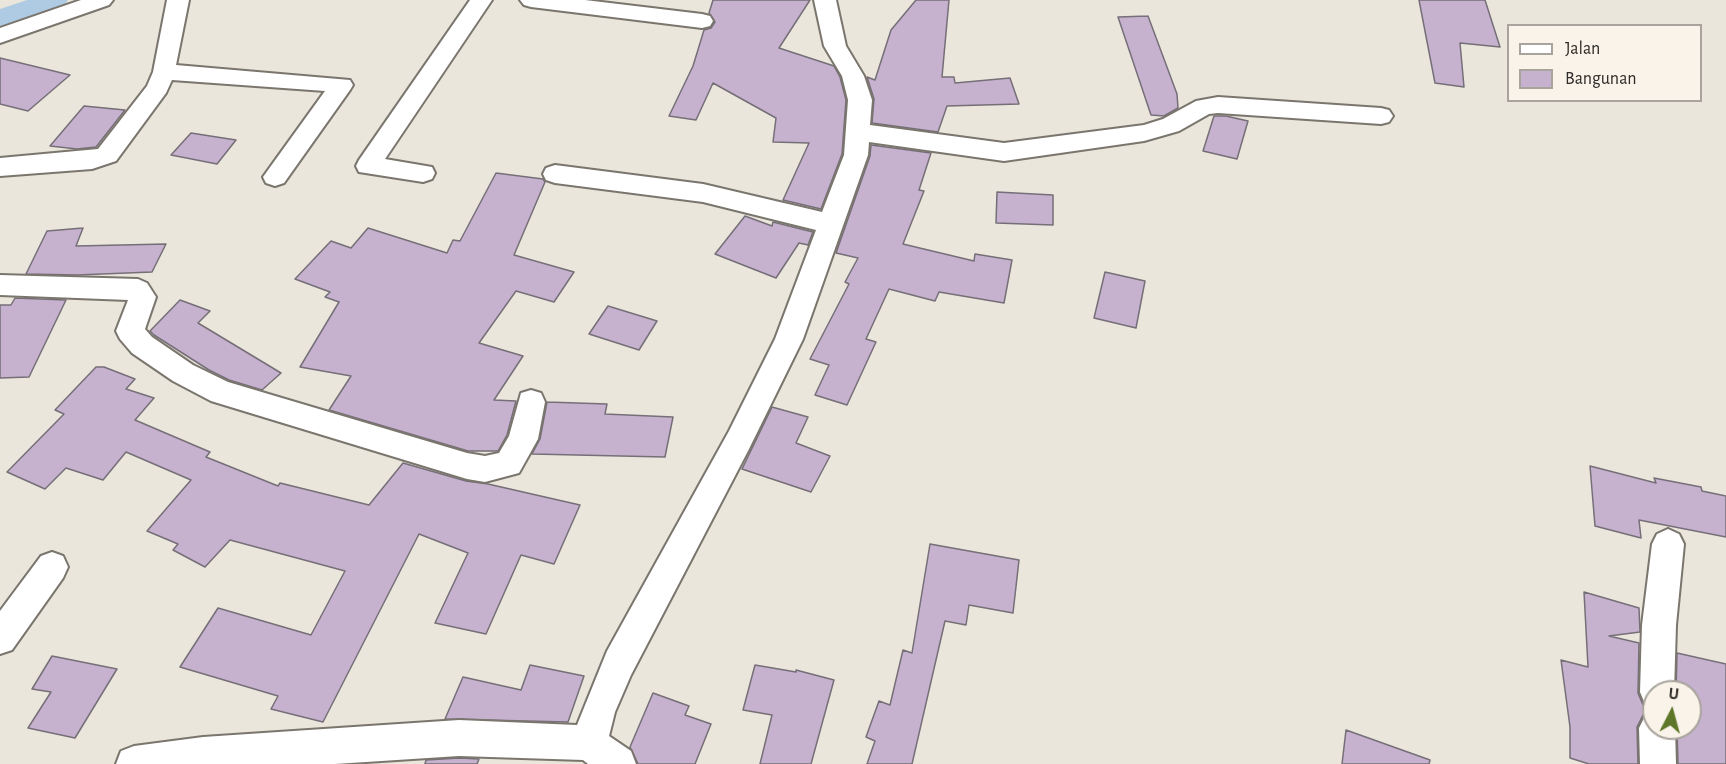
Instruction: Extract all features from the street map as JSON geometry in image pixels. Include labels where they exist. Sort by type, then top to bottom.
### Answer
[{"type":"street","points":[[0,36],[102,0]]},
{"type":"street","points":[[0,167],[92,160],[107,155],[158,88],[164,72],[178,0]]},
{"type":"street","points":[[423,173],[368,166],[481,0]]},
{"type":"street","points":[[531,0],[610,5],[702,21]]},
{"type":"street","points":[[589,743],[598,712],[619,663],[739,440],[789,339],[856,155],[860,100],[853,76],[835,46],[825,0]]},
{"type":"street","points":[[164,72],[342,85],[274,177]]},
{"type":"street","points":[[859,132],[1004,152],[1144,133],[1171,125],[1204,107],[1218,105],[1381,116]]},
{"type":"street","points":[[555,174],[703,193],[831,224]]},
{"type":"street","points":[[0,285],[138,290],[143,297],[130,331],[142,345],[183,373],[221,392],[467,466],[485,469],[508,464],[523,439],[531,402]]},
{"type":"street","points":[[1657,680],[1659,625],[1668,544]]},
{"type":"street","points":[[0,638],[52,567]]},
{"type":"street","points":[[134,764],[459,738],[589,743],[618,764]]},
{"type":"street","points":[[1658,740],[1658,764]]},
{"type":"building","points":[[713,0],[810,0],[779,48],[834,66],[840,77],[846,100],[842,154],[821,209],[783,200],[809,143],[773,142],[776,118],[713,83],[696,120],[669,116],[693,66],[704,30],[711,28],[715,22],[709,13]]},
{"type":"building","points":[[916,0],[949,0],[942,77],[954,77],[955,83],[1010,78],[1019,104],[947,106],[938,132],[872,123],[874,99],[867,77],[875,80],[891,30]]},
{"type":"building","points":[[1419,0],[1485,0],[1500,47],[1460,43],[1464,87],[1435,83]]},
{"type":"building","points":[[1148,16],[1177,94],[1178,108],[1164,116],[1151,115],[1118,17]]},
{"type":"building","points":[[0,58],[70,75],[28,111],[0,104]]},
{"type":"building","points":[[84,106],[125,110],[96,147],[77,149],[50,146]]},
{"type":"building","points":[[1214,116],[1248,121],[1237,159],[1203,151]]},
{"type":"building","points":[[191,133],[236,140],[217,164],[171,155]]},
{"type":"building","points":[[871,145],[931,153],[919,190],[924,191],[903,244],[974,261],[975,254],[1012,260],[1004,303],[939,292],[935,301],[889,289],[866,339],[876,342],[847,405],[815,395],[829,365],[810,359],[849,284],[845,282],[858,258],[836,253],[870,156]]},
{"type":"building","points":[[496,173],[543,179],[545,182],[514,255],[574,272],[554,302],[516,291],[479,343],[523,356],[494,400],[516,401],[507,435],[498,451],[468,451],[329,410],[351,376],[300,367],[339,302],[325,297],[330,292],[295,279],[331,241],[351,248],[368,228],[447,253],[453,240],[460,241]]},
{"type":"building","points":[[997,192],[1053,195],[1053,225],[996,223]]},
{"type":"building","points":[[745,216],[772,226],[773,222],[813,232],[808,245],[799,243],[776,278],[715,254]]},
{"type":"building","points":[[83,228],[76,246],[166,244],[152,272],[77,275],[26,274],[47,231]]},
{"type":"building","points":[[1105,272],[1145,281],[1136,328],[1094,318]]},
{"type":"building","points":[[15,298],[66,300],[29,377],[0,378],[0,305],[11,305]]},
{"type":"building","points":[[180,300],[210,311],[198,323],[281,373],[262,390],[229,380],[209,370],[154,335],[150,331]]},
{"type":"building","points":[[608,306],[657,321],[639,350],[589,334]]},
{"type":"building","points":[[96,367],[104,367],[135,379],[126,389],[154,398],[135,420],[210,452],[206,457],[278,486],[280,483],[369,505],[403,463],[466,481],[580,505],[554,564],[521,555],[486,634],[435,623],[468,553],[419,534],[323,722],[271,709],[278,696],[180,667],[218,608],[311,635],[345,571],[230,540],[205,567],[173,550],[178,544],[147,531],[191,480],[126,452],[103,480],[66,468],[45,489],[7,472],[64,414],[55,410]]},
{"type":"building","points":[[547,402],[607,404],[605,414],[673,417],[665,457],[532,454],[540,439]]},
{"type":"building","points":[[772,407],[808,417],[796,443],[830,456],[811,492],[742,469]]},
{"type":"building","points":[[1590,466],[1656,483],[1654,478],[1701,487],[1702,491],[1726,496],[1726,537],[1639,520],[1641,538],[1595,526]]},
{"type":"building","points":[[930,544],[1019,560],[1013,613],[969,605],[966,625],[945,621],[912,764],[867,764],[875,741],[866,737],[879,701],[890,705],[903,650],[912,653]]},
{"type":"building","points":[[1584,592],[1639,608],[1640,632],[1609,636],[1639,643],[1638,693],[1642,703],[1642,717],[1637,727],[1638,764],[1589,764],[1570,758],[1570,727],[1561,660],[1588,667]]},
{"type":"building","points":[[1677,653],[1726,664],[1726,764],[1678,764],[1677,740],[1702,740],[1702,680],[1676,680]]},
{"type":"building","points":[[52,656],[117,669],[75,738],[28,728],[51,692],[32,689]]},
{"type":"building","points":[[530,665],[584,676],[568,722],[445,719],[463,677],[521,690]]},
{"type":"building","points":[[755,665],[796,672],[796,670],[834,680],[811,764],[760,764],[772,715],[743,710]]},
{"type":"building","points":[[653,693],[689,706],[685,715],[711,724],[695,764],[638,764],[630,747]]},
{"type":"building","points":[[1346,730],[1430,760],[1429,764],[1342,764]]},
{"type":"building","points":[[479,759],[477,764],[425,764],[426,760]]},
{"type":"waterway","points":[[0,18],[55,0]]}]
